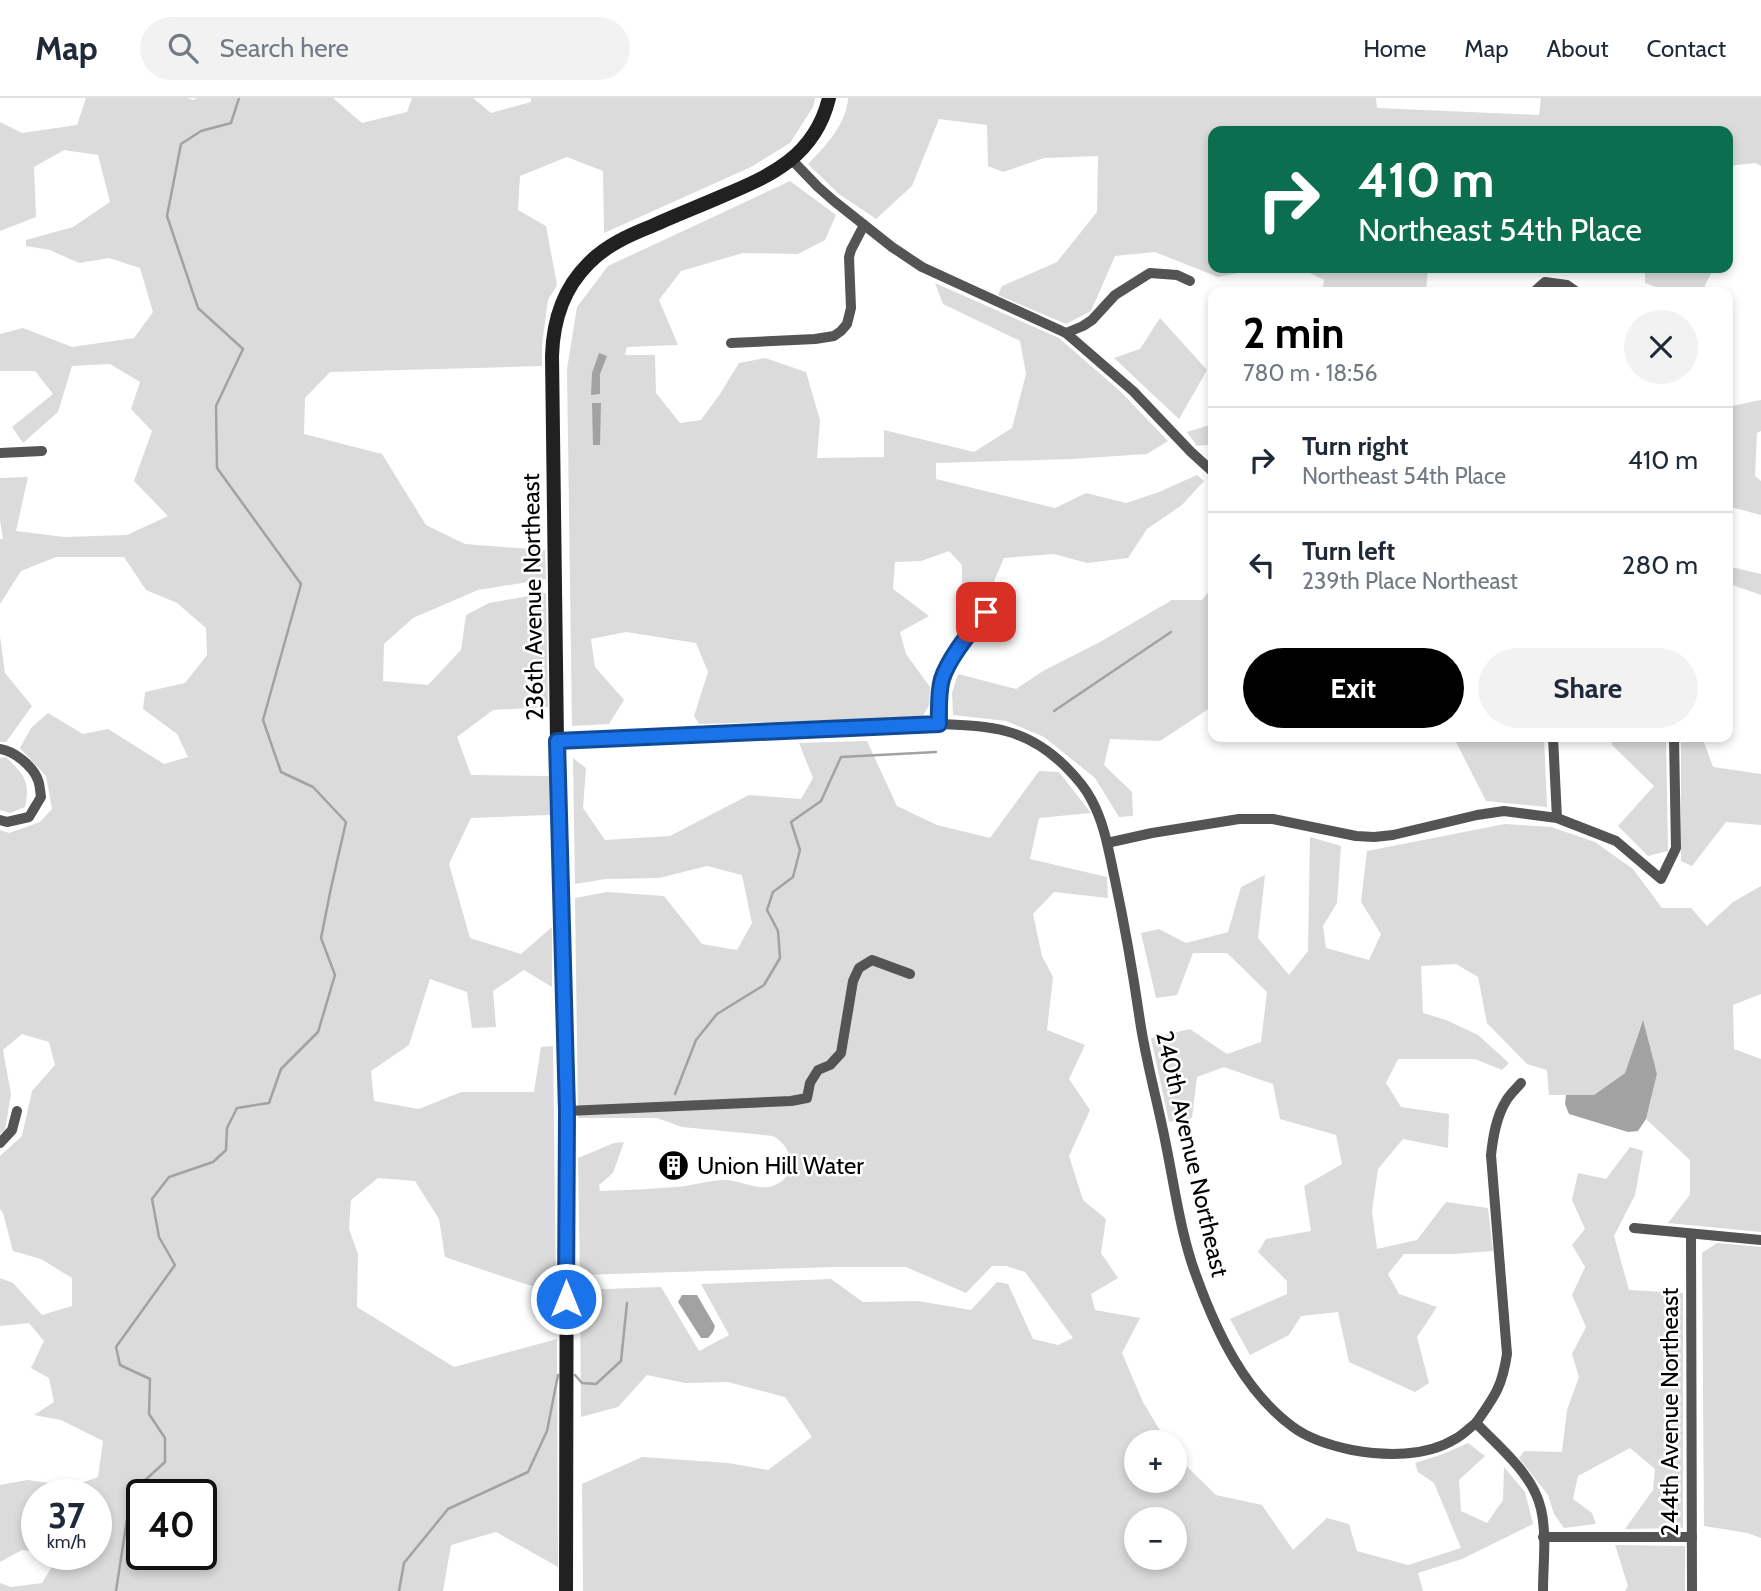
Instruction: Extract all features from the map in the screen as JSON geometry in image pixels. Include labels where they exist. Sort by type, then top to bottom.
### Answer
[{"type":"street","name":"236th Avenue Northeast","points":[[566,1591],[567,1111],[557,741],[552,356],[555,324],[562,303],[575,279],[599,254],[620,241],[773,173],[792,160],[815,134],[829,100]]},
{"type":"street","points":[[792,160],[818,187],[864,225],[922,267],[1066,334],[1133,391],[1208,467]]},
{"type":"street","points":[[731,342],[815,339],[834,336],[841,331],[847,324],[851,308],[849,257],[864,225]]},
{"type":"street","points":[[1066,334],[1093,320],[1115,295],[1150,273],[1177,275],[1189,281]]},
{"type":"street","points":[[1540,287],[1545,282],[1570,287]]},
{"type":"street","points":[[0,453],[42,451]]},
{"type":"street","points":[[939,724],[939,699],[943,677],[962,642],[986,612]]},
{"type":"street","name":"240th Avenue Northeast","points":[[557,741],[939,724],[973,725],[1002,730],[1032,740],[1053,754],[1076,777],[1091,798],[1101,820],[1130,956],[1141,1030],[1184,1231],[1201,1288],[1227,1347],[1251,1385],[1276,1413],[1295,1429],[1344,1448],[1389,1454],[1419,1451],[1455,1439],[1476,1423]]},
{"type":"street","points":[[1553,742],[1557,818]]},
{"type":"street","points":[[1107,843],[1239,819],[1273,819],[1356,836],[1374,837],[1504,811],[1557,818],[1616,841],[1661,879],[1676,848],[1674,742]]},
{"type":"street","points":[[0,749],[18,755],[38,778],[41,797],[29,817],[7,822],[0,820]]},
{"type":"street","points":[[567,1111],[791,1101],[807,1098],[810,1083],[818,1070],[830,1065],[841,1052],[853,981],[859,968],[872,960],[910,974]]},
{"type":"street","points":[[1521,1083],[1506,1100],[1498,1119],[1491,1155],[1507,1354],[1498,1392],[1476,1423],[1529,1481],[1537,1496],[1542,1511],[1544,1537],[1542,1591]]},
{"type":"street","points":[[0,1143],[12,1130],[17,1111]]},
{"type":"street","points":[[1634,1228],[1761,1240]]},
{"type":"street","name":"244th Avenue Northeast","points":[[1691,1234],[1692,1591]]},
{"type":"street","points":[[1544,1537],[1692,1537]]},
{"type":"shaded area","points":[[86,98],[333,98],[362,123],[407,112],[412,98],[473,98],[491,113],[531,102],[531,98],[815,98],[813,107],[790,143],[751,167],[604,233],[603,171],[567,157],[520,176],[518,210],[546,226],[557,285],[548,300],[542,366],[330,372],[305,398],[304,434],[382,454],[426,525],[465,544],[545,550],[546,579],[478,590],[413,618],[384,644],[383,681],[428,685],[461,650],[466,615],[489,603],[546,593],[548,707],[493,710],[457,737],[471,775],[549,776],[550,815],[471,818],[449,864],[470,938],[521,954],[552,927],[552,987],[524,970],[493,991],[496,1027],[472,1028],[467,992],[430,979],[409,1045],[371,1071],[374,1101],[419,1109],[461,1092],[534,1092],[541,1047],[553,1046],[556,1292],[445,1257],[439,1219],[415,1181],[378,1178],[351,1200],[349,1229],[358,1254],[357,1307],[454,1367],[557,1339],[558,1567],[496,1532],[451,1545],[443,1591],[0,1591],[0,1583],[11,1587],[42,1583],[50,1570],[112,1570],[112,1479],[92,1479],[98,1477],[103,1441],[61,1420],[34,1415],[54,1402],[49,1378],[31,1368],[44,1341],[29,1323],[0,1326],[0,1278],[13,1283],[42,1315],[72,1306],[72,1278],[41,1259],[13,1251],[0,1209],[0,1156],[22,1136],[32,1091],[55,1065],[49,1042],[22,1034],[3,1050],[11,1094],[5,1130],[0,1134],[0,830],[9,833],[40,822],[52,809],[46,776],[20,748],[31,728],[48,713],[83,734],[108,729],[164,764],[188,757],[177,734],[143,709],[145,692],[185,683],[207,655],[206,628],[177,603],[146,590],[124,557],[56,557],[21,571],[0,604],[0,539],[3,539],[0,478],[28,477],[16,531],[64,537],[127,535],[168,516],[134,481],[152,431],[131,409],[140,382],[110,364],[72,366],[58,412],[23,443],[12,427],[53,394],[35,371],[0,371],[0,334],[23,328],[72,347],[134,338],[153,312],[140,268],[109,258],[79,263],[50,250],[26,246],[26,240],[73,227],[110,202],[98,155],[64,150],[34,167],[36,217],[0,231],[0,122],[22,133],[77,125]]},
{"type":"shaded area","points":[[848,98],[1376,98],[1377,108],[1539,115],[1541,98],[1761,98],[1761,166],[1755,163],[1733,165],[1733,126],[1208,126],[1208,273],[1238,273],[1218,277],[1155,252],[1115,256],[1091,311],[1066,324],[998,295],[1002,286],[1057,262],[1097,212],[1098,156],[1044,158],[1003,172],[988,166],[987,125],[939,119],[912,186],[876,219],[839,194],[808,164],[828,142],[847,107]]},
{"type":"shaded area","points":[[790,181],[836,215],[825,240],[798,254],[743,253],[681,271],[659,300],[678,345],[627,347],[625,355],[655,355],[656,393],[680,423],[701,420],[739,363],[765,358],[806,372],[820,420],[817,458],[884,457],[884,430],[974,452],[1012,428],[1026,374],[1020,341],[943,304],[935,283],[1059,338],[1120,391],[1168,441],[1147,454],[936,463],[936,479],[1055,508],[1086,493],[1126,503],[1197,475],[1204,481],[1182,505],[1147,529],[1128,558],[1087,563],[1054,554],[1004,558],[986,600],[976,600],[962,585],[962,565],[949,551],[921,561],[895,562],[893,589],[929,616],[900,632],[906,654],[930,687],[929,705],[922,718],[699,724],[694,716],[708,672],[696,643],[626,632],[591,639],[595,667],[624,700],[609,724],[572,726],[567,369],[577,307],[608,266]]},
{"type":"shaded area","points":[[1310,273],[1428,273],[1426,287],[1323,287],[1324,280]]},
{"type":"shaded area","points":[[1645,273],[1711,273],[1705,287],[1656,287],[1645,283]]},
{"type":"shaded area","points":[[1160,318],[1207,370],[1179,419],[1114,358],[1140,349]]},
{"type":"shaded area","points":[[599,353],[607,356],[600,374],[600,394],[591,395],[592,373]]},
{"type":"shaded area","points":[[1761,400],[1761,431],[1757,433],[1755,476],[1761,481],[1761,515],[1733,508],[1733,406]]},
{"type":"shaded area","points":[[592,403],[601,403],[600,445],[593,445]]},
{"type":"shaded area","points":[[1208,426],[1208,445],[1197,446],[1187,432]]},
{"type":"shaded area","points":[[1733,567],[1761,574],[1761,595],[1733,585]]},
{"type":"shaded area","points":[[1208,592],[1208,709],[1160,741],[1110,739],[1104,765],[1132,792],[1133,816],[1119,817],[1095,778],[1044,737],[1006,721],[953,715],[952,693],[958,674],[1016,689],[1043,671],[1172,600],[1202,600]]},
{"type":"shaded area","points":[[0,636],[5,673],[32,706],[6,742],[0,742]]},
{"type":"shaded area","points":[[867,741],[897,806],[937,825],[990,838],[1039,771],[1059,772],[1091,813],[1039,818],[1030,859],[1107,877],[1108,898],[1054,892],[1033,914],[1042,956],[1053,977],[1047,1030],[1085,1045],[1069,1079],[1090,1110],[1069,1156],[1083,1200],[1106,1219],[1101,1253],[1118,1278],[1091,1294],[1095,1310],[1140,1318],[1122,1353],[1143,1402],[1160,1430],[1124,1430],[1124,1493],[1187,1493],[1187,1467],[1216,1495],[1262,1505],[1293,1550],[1327,1518],[1349,1524],[1357,1551],[1408,1565],[1461,1548],[1434,1483],[1418,1472],[1415,1463],[1468,1443],[1485,1456],[1459,1480],[1461,1511],[1487,1523],[1503,1500],[1504,1467],[1525,1492],[1533,1524],[1462,1559],[1418,1573],[1423,1591],[583,1591],[582,1484],[642,1457],[728,1463],[768,1470],[812,1437],[785,1397],[728,1382],[685,1383],[647,1375],[618,1407],[581,1417],[580,1290],[661,1287],[699,1351],[729,1335],[701,1284],[831,1279],[863,1302],[918,1301],[971,1310],[997,1282],[1008,1284],[1033,1339],[1058,1345],[1073,1338],[1025,1272],[1006,1266],[992,1266],[966,1293],[906,1267],[580,1275],[578,1158],[614,1143],[624,1142],[613,1173],[599,1185],[600,1191],[676,1187],[725,1180],[767,1187],[781,1182],[787,1176],[791,1162],[786,1147],[773,1136],[682,1127],[657,1118],[578,1118],[575,898],[607,892],[664,896],[702,944],[737,950],[752,923],[742,875],[707,866],[659,878],[606,879],[575,884],[573,758],[586,768],[583,808],[605,840],[670,836],[749,795],[801,799],[813,778],[799,743]]},
{"type":"shaded area","points":[[1456,742],[1544,742],[1547,807],[1486,801]]},
{"type":"shaded area","points":[[1612,742],[1666,742],[1668,851],[1648,856],[1618,826],[1654,786]]},
{"type":"shaded area","points":[[1681,742],[1704,742],[1713,767],[1761,774],[1761,825],[1726,822],[1692,866],[1681,861]]},
{"type":"shaded area","points":[[6,757],[21,773],[27,791],[25,807],[10,813],[0,810],[0,758]]},
{"type":"shaded area","points":[[1505,824],[1551,827],[1595,842],[1633,869],[1662,908],[1691,908],[1707,926],[1733,902],[1761,886],[1761,994],[1733,1005],[1734,1049],[1761,1059],[1761,1232],[1668,1223],[1690,1195],[1690,1160],[1646,1119],[1657,1074],[1642,1022],[1625,1073],[1594,1095],[1549,1095],[1547,1070],[1527,1064],[1487,1023],[1478,977],[1456,964],[1421,966],[1423,1013],[1478,1035],[1509,1063],[1502,1070],[1475,1059],[1398,1059],[1386,1083],[1401,1107],[1449,1114],[1448,1148],[1403,1139],[1378,1169],[1372,1211],[1377,1249],[1417,1240],[1446,1202],[1488,1208],[1493,1251],[1404,1254],[1388,1274],[1399,1294],[1437,1307],[1417,1337],[1429,1383],[1415,1392],[1349,1362],[1338,1312],[1301,1316],[1289,1335],[1250,1355],[1230,1319],[1287,1294],[1287,1281],[1258,1252],[1266,1239],[1311,1231],[1304,1186],[1342,1164],[1336,1135],[1280,1119],[1273,1084],[1224,1067],[1197,1077],[1192,1118],[1169,1122],[1151,1038],[1190,1029],[1227,1054],[1261,1042],[1267,992],[1227,953],[1193,953],[1177,995],[1156,998],[1141,933],[1159,929],[1186,943],[1228,932],[1241,887],[1265,875],[1258,938],[1289,975],[1308,951],[1310,837],[1341,846],[1337,903],[1323,926],[1326,948],[1369,960],[1381,934],[1361,902],[1367,851]]},
{"type":"shaded area","points":[[1643,1020],[1657,1074],[1646,1119],[1638,1131],[1628,1132],[1569,1114],[1565,1104],[1566,1095],[1594,1095],[1625,1073]]},
{"type":"shaded area","points":[[1630,1147],[1643,1151],[1635,1195],[1614,1236],[1629,1290],[1683,1293],[1683,1528],[1625,1529],[1653,1490],[1655,1469],[1630,1448],[1578,1476],[1573,1499],[1592,1513],[1596,1524],[1564,1528],[1554,1514],[1548,1495],[1519,1458],[1524,1451],[1562,1452],[1567,1410],[1579,1377],[1572,1354],[1586,1327],[1572,1295],[1585,1267],[1572,1245],[1585,1229],[1572,1200],[1578,1173],[1606,1179]]},
{"type":"shaded area","points":[[1717,1243],[1761,1247],[1761,1538],[1748,1533],[1704,1526],[1702,1253]]},
{"type":"shaded area","points":[[682,1295],[697,1295],[715,1326],[708,1338],[701,1338],[678,1302]]},
{"type":"shaded area","points":[[21,1481],[21,1551],[0,1562],[0,1485]]},
{"type":"shaded area","points":[[1615,1545],[1685,1546],[1685,1591],[1625,1591],[1628,1586]]},
{"type":"waterway","points":[[116,1591],[131,1493],[165,1462],[165,1438],[149,1414],[150,1379],[120,1365],[116,1347],[175,1265],[159,1237],[152,1199],[169,1177],[213,1162],[226,1150],[227,1128],[237,1108],[269,1103],[281,1069],[318,1032],[335,975],[321,938],[346,822],[313,787],[281,772],[263,720],[301,584],[217,468],[216,406],[243,349],[198,308],[167,216],[181,144],[201,131],[231,123],[239,98]]},
{"type":"waterway","points":[[1054,711],[1171,632]]},
{"type":"waterway","points":[[675,1094],[696,1040],[717,1014],[764,985],[780,958],[778,931],[767,910],[773,892],[793,877],[800,850],[791,822],[821,801],[841,757],[936,752]]},
{"type":"waterway","points":[[575,1375],[582,1383],[596,1384],[621,1361],[627,1303]]},
{"type":"waterway","points":[[399,1591],[404,1563],[448,1509],[528,1472],[547,1431],[558,1375]]},
{"type":"place","name":"Union Hill Water","points":[[674,1166]]},
{"type":"route","points":[[566,1299],[567,1111],[557,741],[939,724],[939,699],[943,677],[962,642],[986,612]]}]
